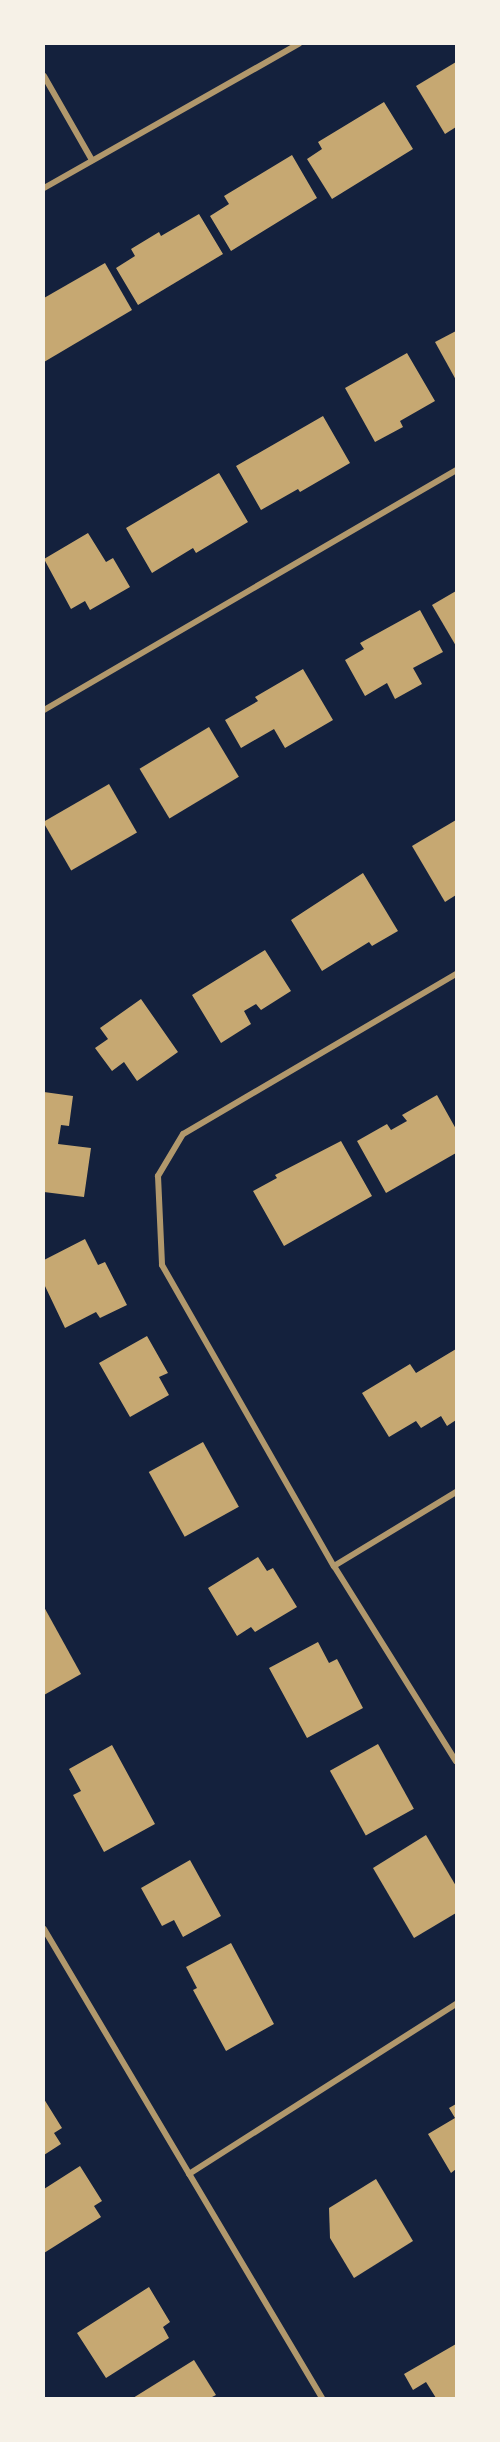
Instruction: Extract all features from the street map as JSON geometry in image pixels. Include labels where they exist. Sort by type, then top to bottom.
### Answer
[{"type":"street","points":[[44,188],[299,44]]},
{"type":"street","points":[[44,76],[92,160]]},
{"type":"street","points":[[44,710],[456,470]]},
{"type":"street","points":[[456,974],[183,1134],[158,1176],[162,1265],[334,1566],[456,1761]]},
{"type":"street","points":[[334,1566],[456,1492]]},
{"type":"street","points":[[44,1929],[322,2398]]},
{"type":"street","points":[[189,2174],[456,2004]]},
{"type":"building","points":[[456,62],[456,127],[445,134],[416,86]]},
{"type":"building","points":[[384,102],[413,149],[332,199],[307,159],[322,149],[318,142]]},
{"type":"building","points":[[292,155],[317,198],[231,251],[210,216],[229,204],[224,196]]},
{"type":"building","points":[[199,214],[223,254],[138,305],[116,268],[135,256],[131,249],[159,232],[161,236]]},
{"type":"building","points":[[105,263],[132,310],[44,362],[44,298]]},
{"type":"building","points":[[456,331],[456,380],[435,342]]},
{"type":"building","points":[[407,353],[435,401],[400,421],[403,427],[375,442],[345,388]]},
{"type":"building","points":[[323,416],[350,463],[300,492],[298,489],[261,510],[236,466]]},
{"type":"building","points":[[219,473],[248,522],[196,553],[193,548],[152,573],[126,528]]},
{"type":"building","points":[[88,533],[106,562],[113,558],[130,587],[90,610],[85,601],[71,609],[44,559]]},
{"type":"building","points":[[456,591],[456,646],[432,605]]},
{"type":"building","points":[[420,610],[443,652],[413,668],[422,684],[395,699],[387,683],[365,696],[345,660],[364,649],[360,643]]},
{"type":"building","points":[[303,669],[333,720],[285,748],[274,729],[241,748],[225,720],[258,701],[255,697]]},
{"type":"building","points":[[209,727],[239,777],[169,818],[140,769]]},
{"type":"building","points":[[109,784],[137,832],[71,870],[44,822]]},
{"type":"building","points":[[456,820],[456,895],[445,902],[412,846]]},
{"type":"building","points":[[363,873],[398,931],[372,946],[369,942],[322,971],[291,920]]},
{"type":"building","points":[[265,950],[291,991],[261,1010],[256,1004],[244,1011],[251,1024],[221,1043],[192,995]]},
{"type":"building","points":[[141,999],[178,1052],[137,1081],[124,1062],[112,1071],[95,1048],[108,1039],[100,1028]]},
{"type":"building","points":[[44,1092],[73,1096],[69,1126],[61,1125],[58,1144],[91,1148],[84,1197],[44,1192]]},
{"type":"building","points":[[437,1095],[456,1129],[456,1153],[386,1193],[357,1141],[387,1124],[391,1130],[407,1121],[402,1115]]},
{"type":"building","points":[[341,1141],[372,1196],[284,1246],[253,1191],[277,1178],[275,1175]]},
{"type":"building","points":[[85,1239],[98,1265],[105,1262],[127,1305],[100,1318],[96,1312],[65,1328],[44,1284],[44,1260]]},
{"type":"building","points":[[147,1336],[168,1373],[159,1377],[169,1395],[130,1417],[99,1363]]},
{"type":"building","points":[[456,1349],[456,1420],[447,1426],[441,1416],[421,1428],[416,1421],[389,1437],[362,1393],[410,1364],[416,1373]]},
{"type":"building","points":[[203,1442],[239,1507],[185,1537],[149,1472]]},
{"type":"building","points":[[258,1557],[267,1571],[273,1568],[297,1607],[255,1632],[251,1627],[237,1636],[208,1588]]},
{"type":"building","points":[[44,1607],[81,1674],[44,1695]]},
{"type":"building","points":[[318,1642],[329,1663],[337,1659],[363,1708],[307,1738],[269,1668]]},
{"type":"building","points":[[378,1744],[414,1809],[366,1835],[330,1771]]},
{"type":"building","points":[[112,1745],[155,1824],[104,1852],[73,1795],[81,1791],[69,1769]]},
{"type":"building","points":[[426,1835],[456,1886],[456,1913],[414,1938],[373,1868]]},
{"type":"building","points":[[190,1860],[221,1916],[183,1937],[174,1920],[162,1926],[141,1888]]},
{"type":"building","points":[[231,1943],[274,2024],[226,2051],[193,1990],[197,1988],[186,1967]]},
{"type":"building","points":[[44,2099],[62,2128],[54,2133],[61,2144],[44,2155]]},
{"type":"building","points":[[456,2104],[456,2169],[451,2173],[428,2134],[455,2118],[449,2108]]},
{"type":"building","points":[[80,2166],[102,2201],[94,2206],[101,2217],[44,2253],[44,2189]]},
{"type":"building","points":[[376,2179],[413,2241],[354,2278],[330,2238],[329,2208]]},
{"type":"building","points":[[149,2287],[170,2322],[163,2327],[169,2338],[106,2378],[77,2333]]},
{"type":"building","points":[[456,2344],[456,2398],[436,2398],[426,2382],[413,2390],[404,2374]]},
{"type":"building","points":[[194,2360],[216,2395],[210,2398],[133,2398]]}]
